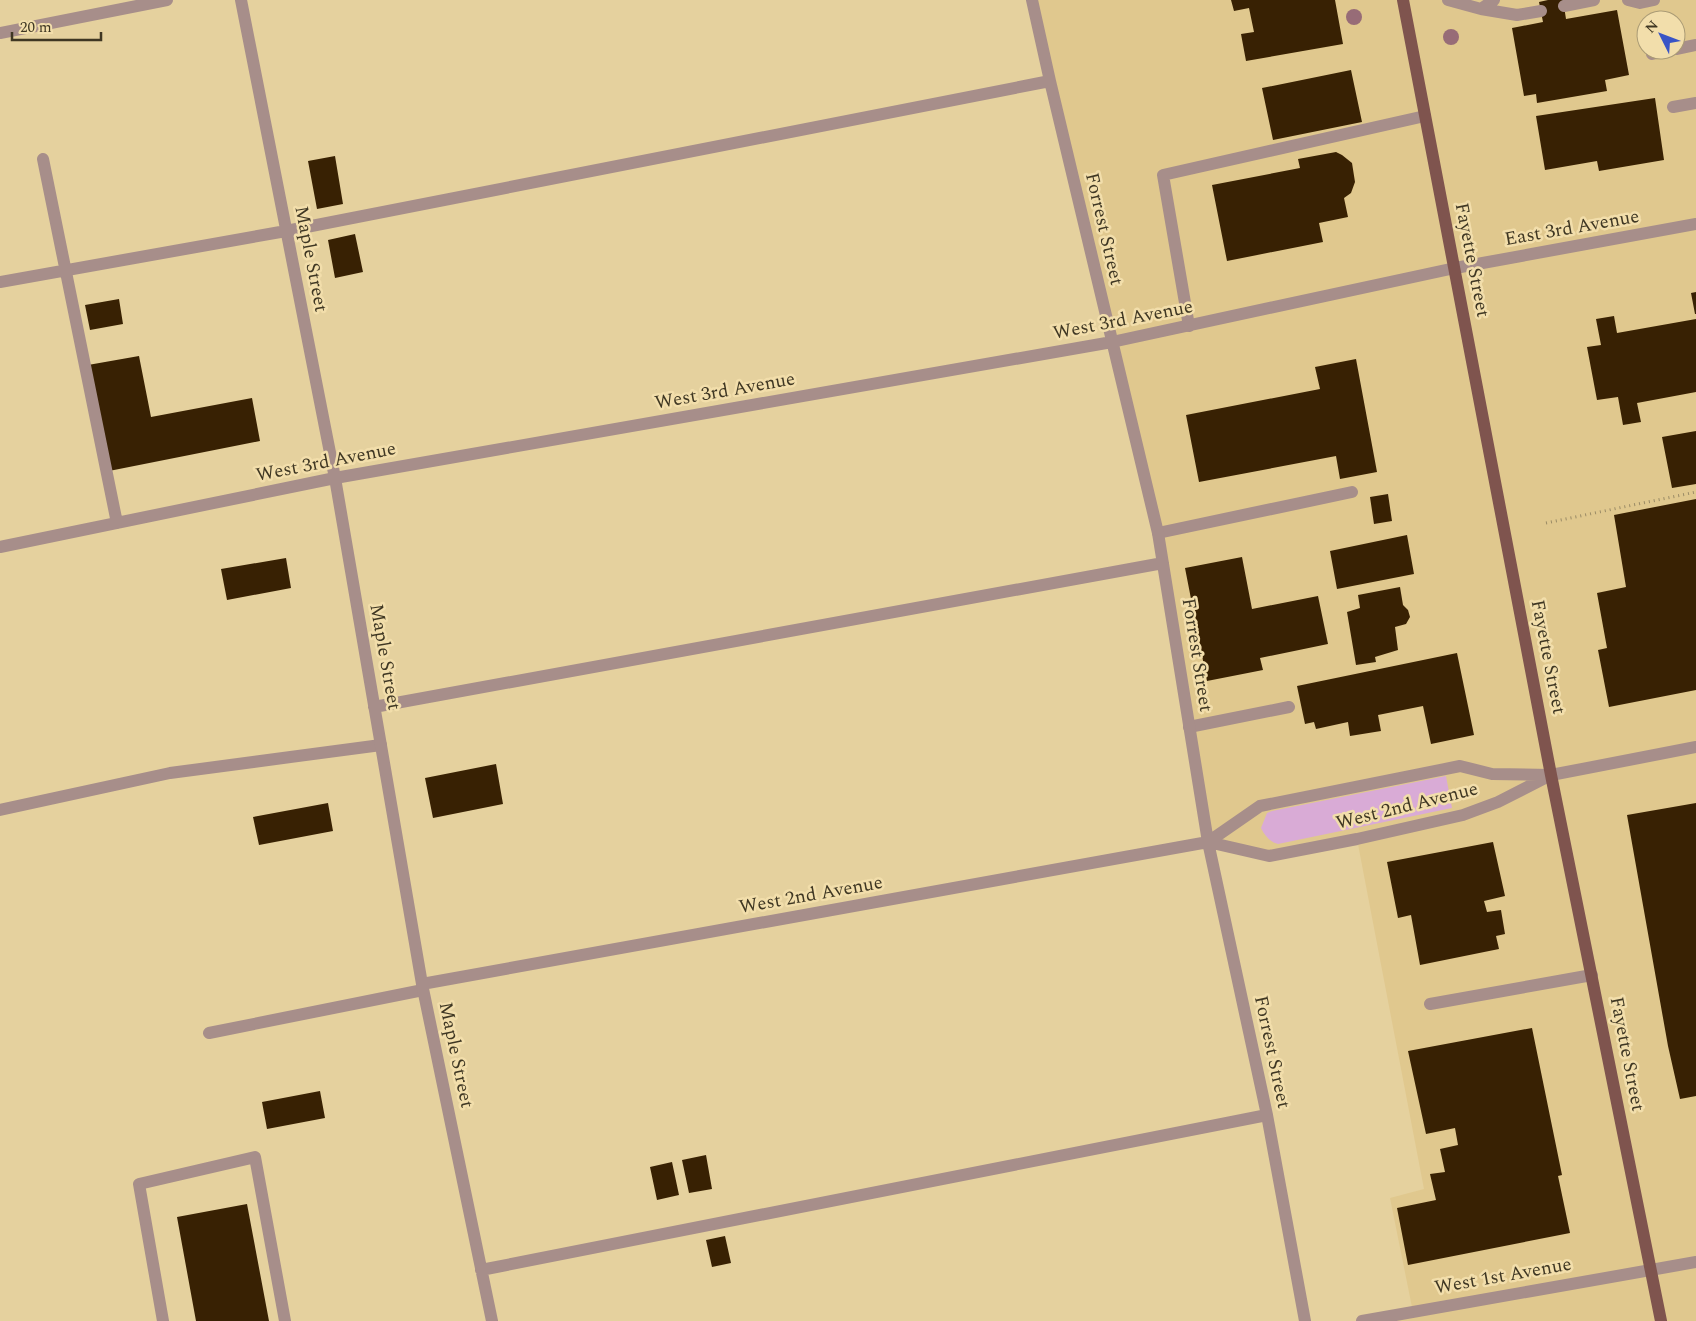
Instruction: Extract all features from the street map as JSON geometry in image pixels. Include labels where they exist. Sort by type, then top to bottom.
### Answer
[{"type":"main road","name":"Fayette Street","points":[[1402,0],[1551,775],[1662,1321]]},
{"type":"street","points":[[0,33],[168,0]]},
{"type":"street","name":"Maple Street","points":[[241,0],[335,478],[423,987],[492,1321]]},
{"type":"street","name":"Forrest Street","points":[[1032,0],[1158,533],[1208,842],[1267,1115],[1305,1321]]},
{"type":"street","points":[[1448,0],[1481,9],[1517,15],[1541,12]]},
{"type":"street","points":[[1481,9],[1494,0]]},
{"type":"street","points":[[1564,6],[1594,0]]},
{"type":"street","points":[[1628,0],[1640,3],[1654,0]]},
{"type":"street","points":[[0,282],[286,231],[1050,81]]},
{"type":"street","points":[[1673,107],[1696,103]]},
{"type":"street","points":[[1189,326],[1163,175],[1425,116]]},
{"type":"street","points":[[43,159],[117,523]]},
{"type":"street","name":"East 3rd Avenue","points":[[1455,268],[1696,224]]},
{"type":"street","name":"West 3rd Avenue","points":[[0,547],[335,478],[1112,342],[1455,268]]},
{"type":"street","points":[[1158,533],[1352,492]]},
{"type":"street","points":[[374,707],[1163,563]]},
{"type":"street","points":[[1189,728],[1289,708]]},
{"type":"street","points":[[0,810],[170,773],[381,745]]},
{"type":"street","points":[[1551,775],[1696,747]]},
{"type":"street","name":"West 2nd Avenue","points":[[1208,842],[1260,806],[1460,766],[1492,774],[1551,775]]},
{"type":"street","name":"West 2nd Avenue","points":[[209,1033],[423,987],[1208,842],[1269,856],[1357,839],[1463,815],[1498,802],[1551,775]]},
{"type":"street","points":[[1430,1004],[1592,974]]},
{"type":"street","points":[[481,1270],[1267,1115]]},
{"type":"street","points":[[163,1321],[139,1184],[255,1157],[285,1321]]},
{"type":"street","name":"West 1st Avenue","points":[[1362,1321],[1696,1262]]},
{"type":"path","points":[[1546,523],[1696,492]]},
{"type":"shaded area","points":[[1032,0],[1696,0],[1696,1321],[1362,1321],[1413,1312],[1390,1198],[1424,1189],[1357,839],[1269,856],[1208,842],[1158,533]]},
{"type":"shaded area","points":[[1446,776],[1452,808],[1278,844],[1268,838],[1261,828],[1267,813],[1272,811]]},
{"type":"building","points":[[1231,0],[1335,0],[1343,44],[1246,61],[1241,34],[1254,32],[1249,8],[1234,11]]},
{"type":"building","points":[[1563,0],[1566,19],[1617,10],[1629,75],[1605,80],[1607,91],[1537,103],[1536,94],[1524,96],[1512,28],[1543,22],[1539,2]]},
{"type":"building","points":[[1351,70],[1362,122],[1273,140],[1262,88]]},
{"type":"building","points":[[1655,98],[1664,160],[1599,171],[1597,161],[1545,170],[1536,116]]},
{"type":"building","points":[[1336,152],[1352,163],[1355,182],[1351,193],[1344,198],[1348,217],[1319,223],[1323,242],[1227,261],[1212,185],[1300,168],[1298,159]]},
{"type":"building","points":[[335,156],[343,204],[317,209],[308,161]]},
{"type":"building","points":[[355,234],[363,272],[335,278],[328,240]]},
{"type":"building","points":[[1696,292],[1696,314],[1695,314],[1691,293]]},
{"type":"building","points":[[119,299],[123,324],[90,330],[85,305]]},
{"type":"building","points":[[1614,316],[1617,333],[1696,319],[1696,392],[1637,403],[1641,422],[1623,425],[1618,397],[1597,400],[1587,347],[1601,345],[1596,319]]},
{"type":"building","points":[[139,356],[151,417],[252,398],[260,441],[109,471],[88,365]]},
{"type":"building","points":[[1356,359],[1377,472],[1340,479],[1336,456],[1199,482],[1186,415],[1320,389],[1315,367]]},
{"type":"building","points":[[1696,431],[1696,484],[1672,488],[1662,437]]},
{"type":"building","points":[[1388,494],[1392,521],[1374,524],[1370,497]]},
{"type":"building","points":[[1696,499],[1696,690],[1609,707],[1598,650],[1607,648],[1597,593],[1626,587],[1614,515]]},
{"type":"building","points":[[1407,535],[1414,574],[1337,589],[1330,551]]},
{"type":"building","points":[[1242,557],[1252,609],[1318,596],[1328,644],[1260,658],[1263,670],[1207,681],[1185,568]]},
{"type":"building","points":[[286,558],[291,588],[227,600],[221,569]]},
{"type":"building","points":[[1400,587],[1403,605],[1408,610],[1410,617],[1406,624],[1395,627],[1398,650],[1375,657],[1376,662],[1356,665],[1347,612],[1360,608],[1358,595]]},
{"type":"building","points":[[1457,653],[1474,735],[1431,744],[1423,706],[1378,715],[1381,731],[1350,736],[1348,722],[1316,729],[1314,722],[1305,724],[1297,686]]},
{"type":"building","points":[[496,764],[503,804],[433,818],[425,778]]},
{"type":"building","points":[[328,803],[333,831],[259,845],[253,817]]},
{"type":"building","points":[[1696,803],[1696,1096],[1680,1099],[1668,1046],[1627,815]]},
{"type":"building","points":[[1493,842],[1505,896],[1484,901],[1487,912],[1501,910],[1505,934],[1496,936],[1499,949],[1420,965],[1411,915],[1398,918],[1387,862]]},
{"type":"building","points":[[1532,1028],[1562,1175],[1558,1176],[1570,1233],[1408,1265],[1397,1208],[1436,1200],[1430,1174],[1445,1172],[1440,1149],[1458,1145],[1455,1128],[1426,1134],[1408,1051]]},
{"type":"building","points":[[320,1091],[325,1118],[267,1129],[262,1102]]},
{"type":"building","points":[[706,1155],[712,1189],[689,1193],[682,1160]]},
{"type":"building","points":[[672,1162],[679,1195],[657,1200],[650,1167]]},
{"type":"building","points":[[247,1204],[269,1321],[196,1321],[177,1217]]},
{"type":"building","points":[[725,1236],[731,1263],[712,1267],[706,1240]]}]
